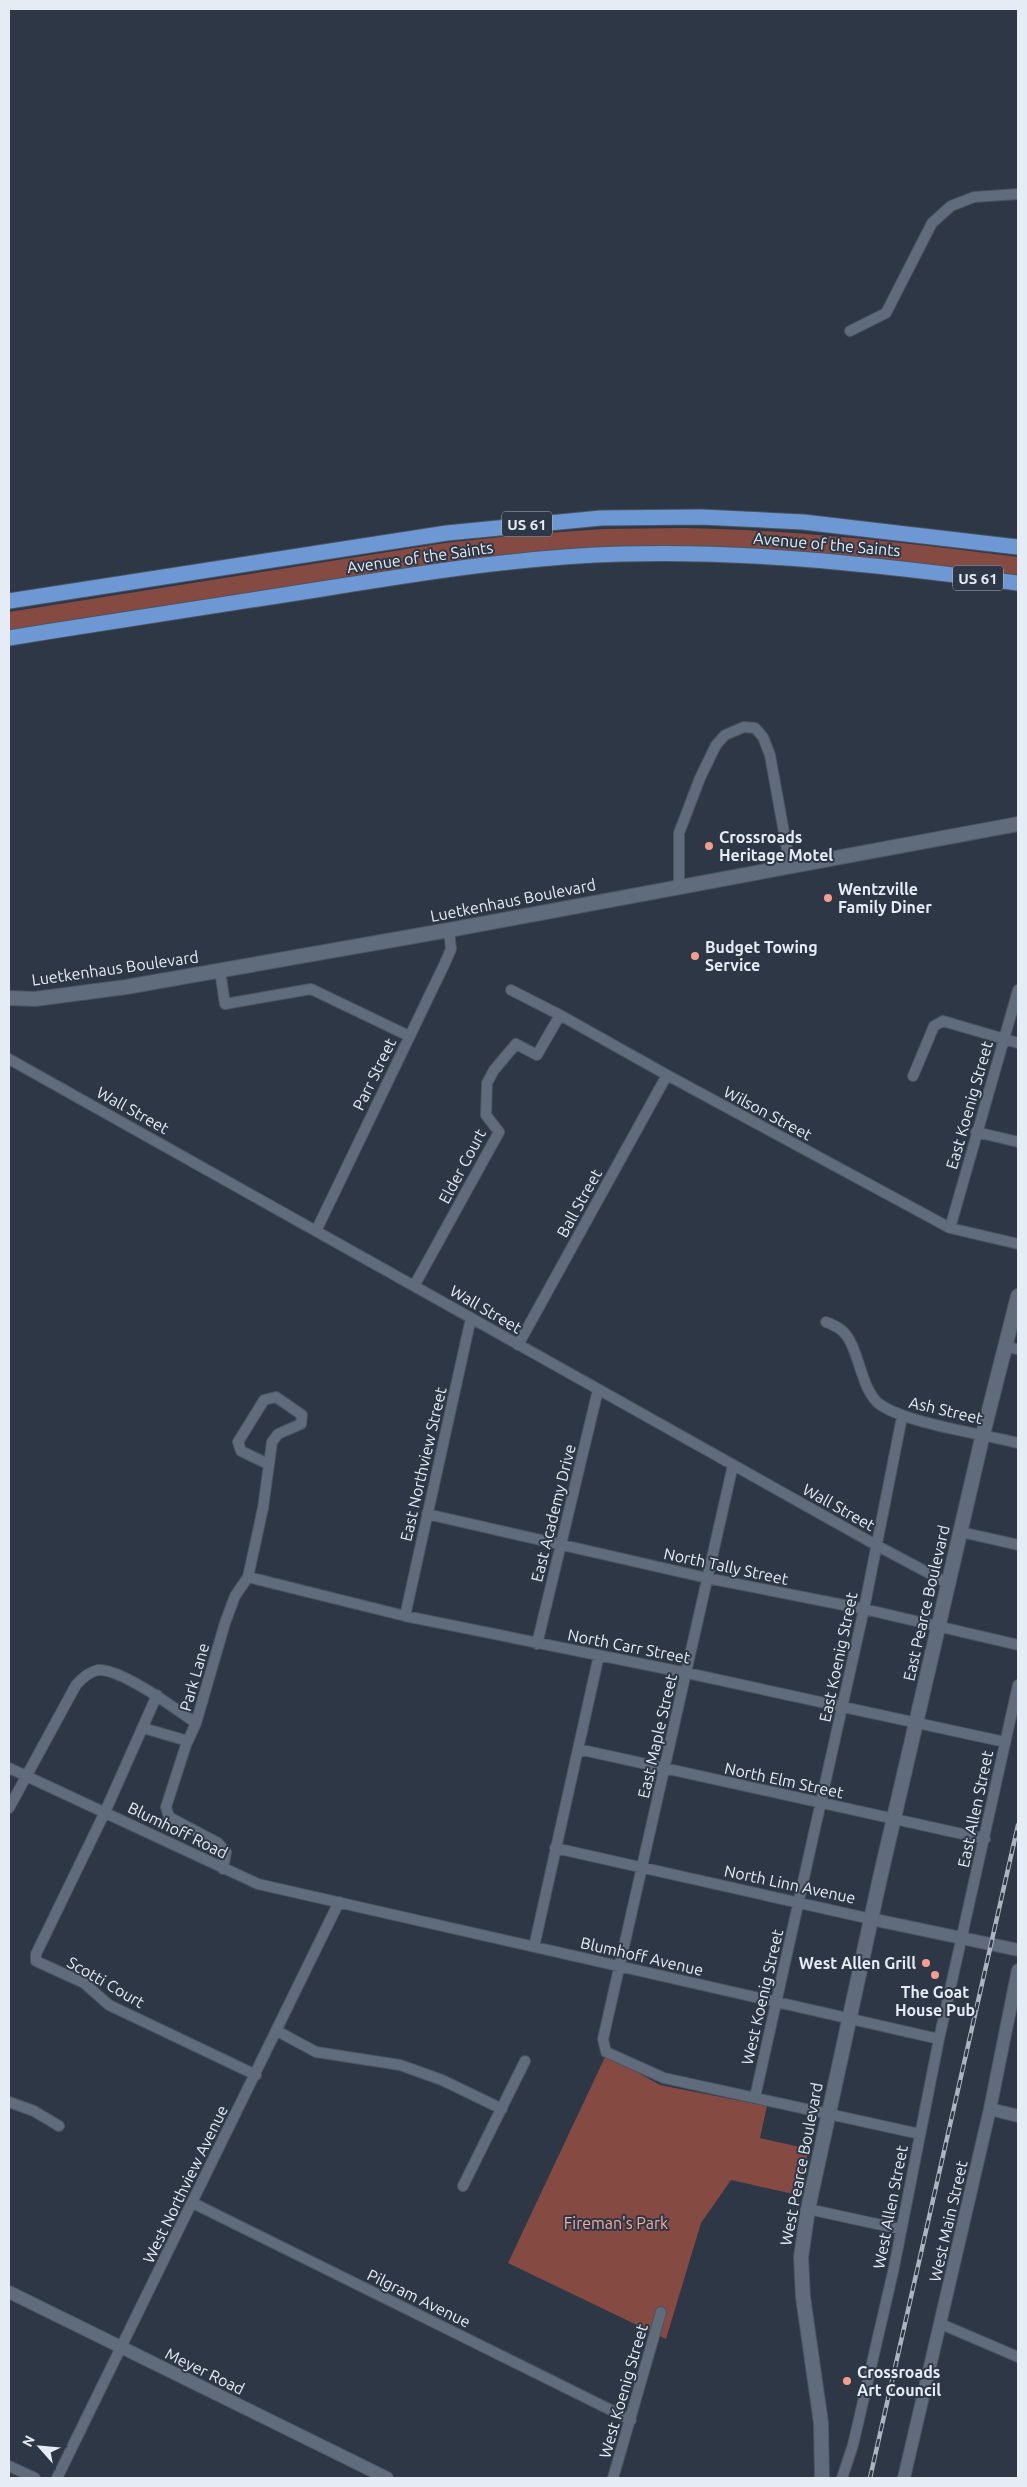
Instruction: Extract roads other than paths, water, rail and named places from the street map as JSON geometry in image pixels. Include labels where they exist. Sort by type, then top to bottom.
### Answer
[{"type":"highway","name":"Avenue of the Saints","points":[[9,601],[447,533],[601,518],[701,517],[803,522],[1018,547]]},
{"type":"highway","name":"Avenue of the Saints","points":[[9,639],[414,574],[567,557],[721,554],[824,560],[1018,583]]},
{"type":"highway","points":[[939,573],[1018,590]]},
{"type":"main road","name":"Luetkenhaus Boulevard","points":[[10,999],[82,994],[449,930],[1018,824]]},
{"type":"main road","name":"East Pearce Boulevard","points":[[871,1919],[983,1434],[1012,1348],[1018,1296]]},
{"type":"main road","name":"West Pearce Boulevard","points":[[822,2478],[821,2423],[803,2297],[801,2267],[808,2209],[827,2113],[871,1919]]},
{"type":"street","points":[[850,331],[886,313],[932,223],[951,206],[974,197],[1018,194]]},
{"type":"street","points":[[679,886],[679,832],[700,778],[716,745],[725,735],[744,726],[755,728],[763,737],[770,755],[790,866]]},
{"type":"street","name":"Parr Street","points":[[316,1230],[450,949],[449,930]]},
{"type":"street","points":[[220,970],[225,1004],[311,989],[409,1036]]},
{"type":"street","name":"Wilson Street","points":[[510,990],[560,1015],[950,1228],[1018,1244]]},
{"type":"street","name":"East Koenig Street","points":[[950,1228],[1002,1039],[1018,990]]},
{"type":"street","name":"Elder Court","points":[[414,1286],[499,1132],[486,1115],[487,1084],[494,1070],[516,1044],[537,1055],[560,1015]]},
{"type":"street","points":[[913,1076],[934,1026],[943,1021],[1018,1043]]},
{"type":"street","name":"Wall Street","points":[[9,1059],[598,1390],[949,1584]]},
{"type":"street","name":"Ball Street","points":[[518,1345],[667,1075]]},
{"type":"street","points":[[976,1132],[1018,1142]]},
{"type":"street","name":"East Northview Street","points":[[405,1616],[471,1318]]},
{"type":"street","name":"Ash Street","points":[[826,1322],[842,1329],[861,1368],[866,1387],[878,1403],[902,1417],[1018,1443]]},
{"type":"street","name":"East Academy Drive","points":[[537,1644],[598,1390]]},
{"type":"street","name":"Park Lane","points":[[223,1869],[226,1852],[218,1843],[169,1817],[166,1807],[196,1723],[225,1623],[235,1596],[248,1577],[263,1508],[272,1442],[278,1434],[301,1424],[303,1418],[302,1415],[276,1397],[264,1400],[238,1442],[241,1451],[268,1464]]},
{"type":"street","name":"East Koenig Street","points":[[799,1904],[864,1609],[902,1417]]},
{"type":"street","name":"East Maple Street","points":[[733,1465],[603,2039],[606,2052],[664,2078],[755,2097]]},
{"type":"street","name":"North Tally Street","points":[[427,1514],[707,1578],[864,1609],[1018,1645]]},
{"type":"street","points":[[961,1532],[1018,1546]]},
{"type":"street","name":"North Carr Street","points":[[248,1577],[405,1616],[687,1673],[1005,1742]]},
{"type":"street","points":[[534,1947],[599,1655]]},
{"type":"street","points":[[9,1808],[24,1776],[76,1685],[84,1676],[98,1670],[107,1671],[157,1695],[196,1723]]},
{"type":"street","name":"East Allen Street","points":[[961,1939],[1018,1686]]},
{"type":"street","points":[[105,1812],[157,1695]]},
{"type":"street","points":[[143,1728],[188,1741]]},
{"type":"street","name":"North Elm Street","points":[[578,1748],[665,1770],[985,1839]]},
{"type":"street","name":"Blumhoff Road","points":[[9,1768],[258,1884],[339,1902]]},
{"type":"street","name":"Scotti Court","points":[[105,1812],[36,1954],[36,1961],[84,1983],[109,2004],[256,2075]]},
{"type":"street","name":"North Linn Avenue","points":[[555,1848],[799,1904],[1018,1950]]},
{"type":"street","name":"West Northview Avenue","points":[[56,2478],[256,2075],[339,1902]]},
{"type":"street","name":"Blumhoff Avenue","points":[[339,1902],[939,2039]]},
{"type":"street","name":"West Koenig Street","points":[[755,2097],[799,1904]]},
{"type":"street","name":"West Allen Street","points":[[842,2478],[853,2445],[893,2272],[939,2039],[961,1939]]},
{"type":"street","name":"West Main Street","points":[[904,2478],[990,2109],[1018,1970]]},
{"type":"street","points":[[277,2031],[316,2052],[400,2065],[442,2080],[502,2109]]},
{"type":"street","points":[[463,2186],[525,2061]]},
{"type":"street","points":[[755,2097],[920,2134]]},
{"type":"street","points":[[9,2102],[34,2111],[59,2126]]},
{"type":"street","points":[[990,2109],[1018,2116]]},
{"type":"street","name":"Pilgram Avenue","points":[[193,2203],[631,2420]]},
{"type":"street","points":[[808,2209],[900,2230]]},
{"type":"street","name":"Meyer Road","points":[[9,2292],[387,2478]]},
{"type":"street","name":"West Koenig Street","points":[[613,2478],[661,2312]]},
{"type":"street","points":[[941,2324],[1018,2357]]},
{"type":"street","points":[[9,2466],[34,2478]]},
{"type":"railway","points":[[870,2478],[1018,1825]]},
{"type":"place","name":"Crossroads Heritage Motel","points":[[709,846]]},
{"type":"place","name":"Wentzville Family Diner","points":[[828,898]]},
{"type":"place","name":"Budget Towing Service","points":[[695,956]]},
{"type":"place","name":"West Allen Grill","points":[[926,1963]]},
{"type":"place","name":"The Goat House Pub","points":[[935,1975]]},
{"type":"place","name":"Crossroads Art Council","points":[[847,2381]]},
{"type":"park label","name":"Fireman's Park","points":[[616,2223]]}]
